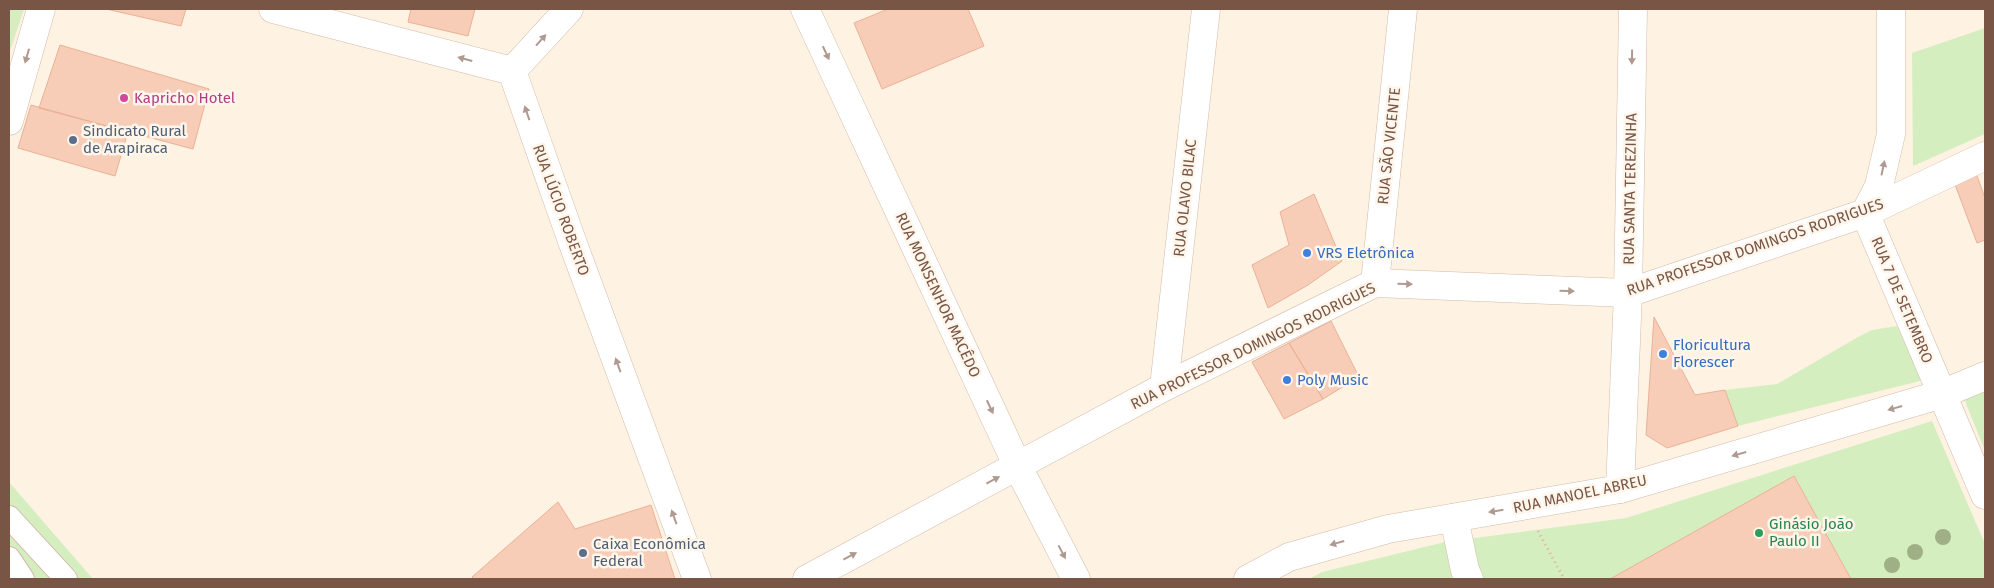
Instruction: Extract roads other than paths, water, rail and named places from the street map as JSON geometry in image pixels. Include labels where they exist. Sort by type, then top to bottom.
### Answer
[{"type":"street","points":[[9,121],[41,9]]},
{"type":"street","points":[[273,9],[512,71],[569,9]]},
{"type":"street","name":"RUA MONSENHOR MACÊDO","points":[[805,9],[1018,467],[1076,579]]},
{"type":"street","name":"RUA OLAVO BILAC","points":[[1164,387],[1206,9]]},
{"type":"street","name":"RUA SÃO VICENTE","points":[[1375,283],[1404,9]]},
{"type":"street","name":"RUA SANTA TEREZINHA","points":[[1620,489],[1628,293],[1633,9]]},
{"type":"street","points":[[1865,213],[1879,186],[1891,134],[1891,9]]},
{"type":"street","name":"RUA LÚCIO ROBERTO","points":[[512,71],[572,241],[697,579]]},
{"type":"street","name":"RUA PROFESSOR DOMINGOS RODRIGUES","points":[[806,579],[1164,387],[1375,283],[1628,293],[1865,213],[1985,156]]},
{"type":"street","name":"RUA 7 DE SETEMBRO","points":[[1865,213],[1985,495]]},
{"type":"street","name":"RUA MANOEL ABREU","points":[[1248,579],[1288,557],[1388,529],[1620,489],[1942,394],[1985,376]]},
{"type":"street","points":[[9,517],[66,579]]},
{"type":"street","points":[[1454,518],[1465,570],[1469,579]]},
{"type":"street","points":[[9,558],[23,579]]},
{"type":"place","name":"Kapricho Hotel","points":[[124,98]]},
{"type":"place","name":"Sindicato Rural de Arapiraca","points":[[73,140]]},
{"type":"place","name":"VRS Eletrônica","points":[[1307,253]]},
{"type":"place","name":"Floricultura Florescer","points":[[1663,354]]},
{"type":"place","name":"Poly Music","points":[[1287,380]]},
{"type":"place","name":"Ginásio João Paulo II","points":[[1759,533]]},
{"type":"place","name":"Caixa Econômica Federal","points":[[583,553]]}]
